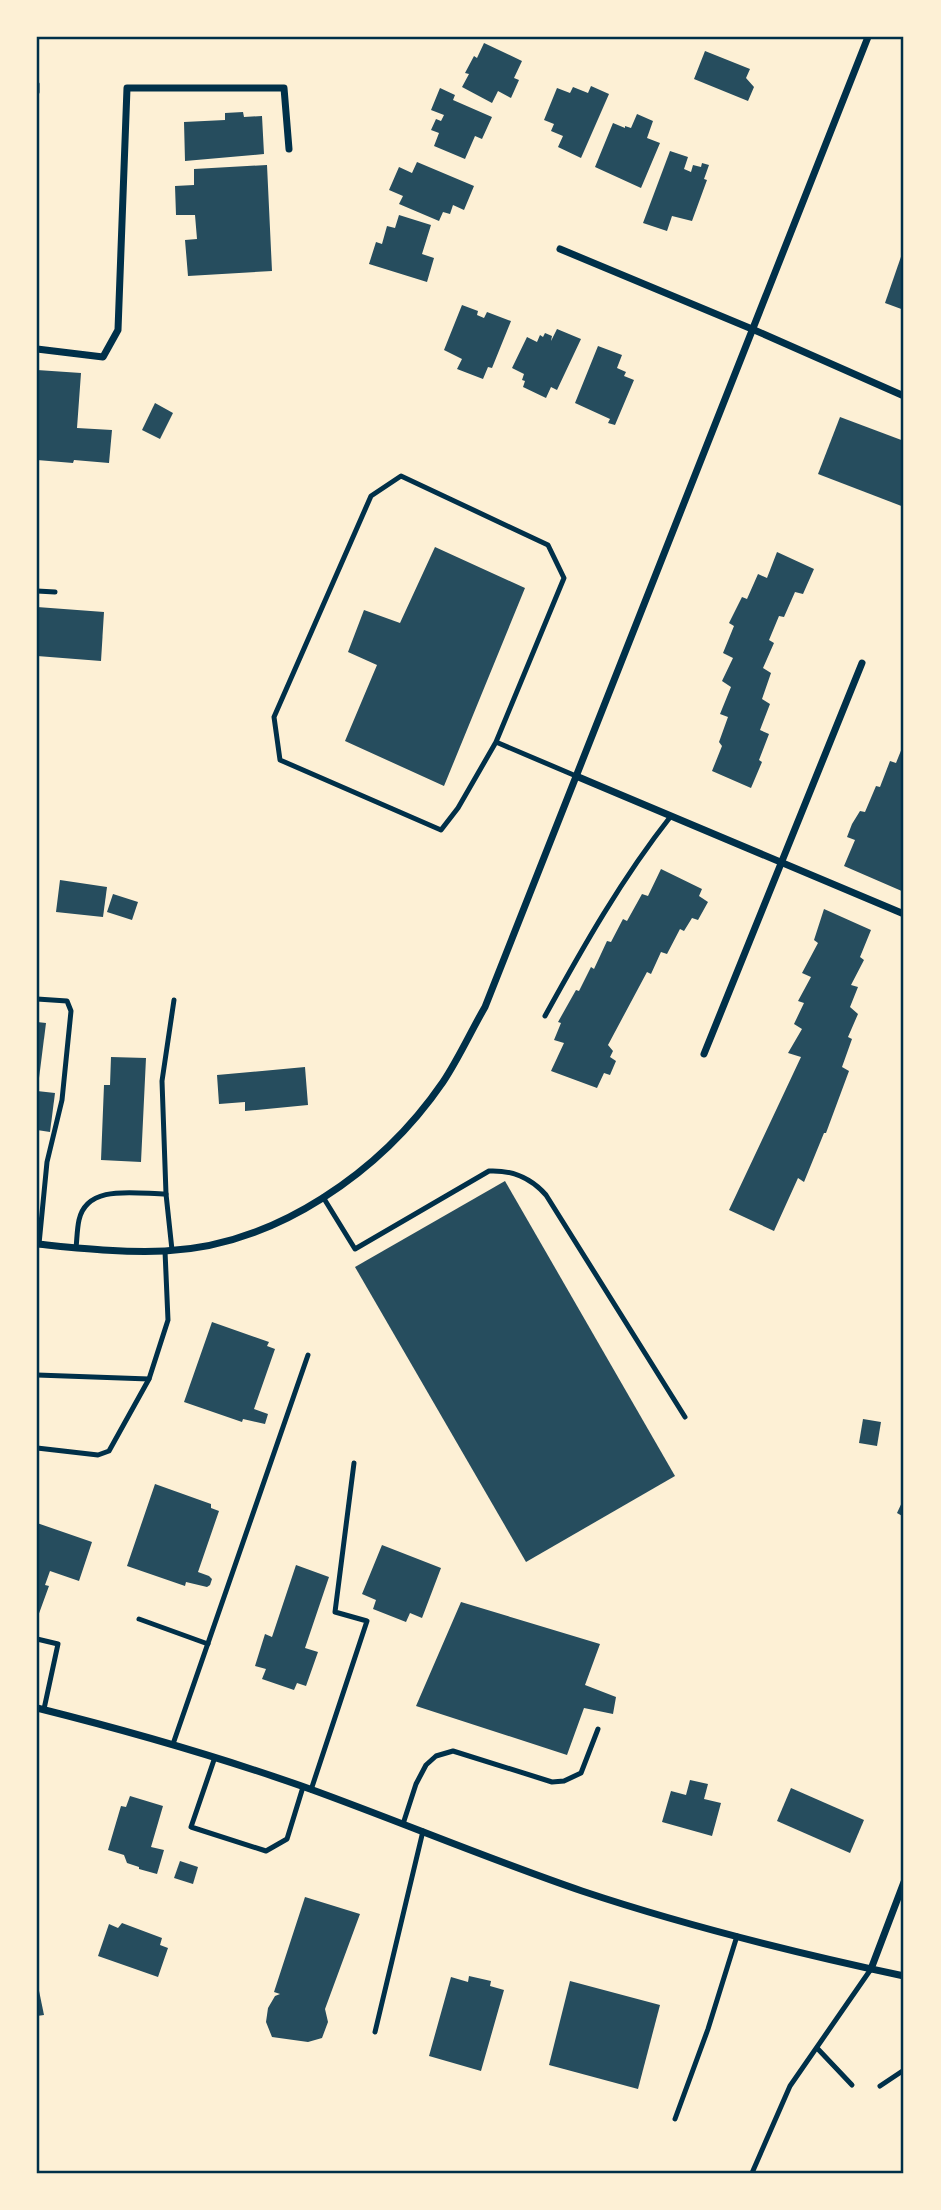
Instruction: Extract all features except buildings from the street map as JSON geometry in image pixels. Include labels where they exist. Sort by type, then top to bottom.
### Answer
[{"type":"street","points":[[38,1244],[169,1251],[219,1243],[266,1228],[323,1197],[364,1168],[407,1127],[444,1081],[485,1007],[868,37]]},
{"type":"street","points":[[37,349],[103,357],[118,330],[127,88],[284,88],[289,149]]},
{"type":"street","points":[[560,249],[904,396]]},
{"type":"street","points":[[704,1054],[862,663]]},
{"type":"street","points":[[576,776],[904,914]]},
{"type":"street","points":[[40,1709],[114,1726],[215,1757],[307,1788],[583,1891],[737,1936],[904,1976]]},
{"type":"street","points":[[871,1969],[904,1882]]},
{"type":"lane","points":[[37,84],[37,92]]},
{"type":"lane","points":[[401,476],[548,545],[564,578],[496,742],[458,808],[441,830],[280,760],[274,717],[371,496],[401,476]]},
{"type":"lane","points":[[37,591],[55,592]]},
{"type":"lane","points":[[496,742],[576,776]]},
{"type":"lane","points":[[545,1016],[587,939],[671,816]]},
{"type":"lane","points":[[37,999],[67,1001],[71,1011],[62,1100],[47,1162],[38,1244]]},
{"type":"lane","points":[[37,1448],[99,1455],[109,1451],[149,1379],[168,1320],[169,1251],[162,1081],[174,1000]]},
{"type":"lane","points":[[37,1160],[47,1162]]},
{"type":"lane","points":[[323,1197],[355,1249],[489,1171],[505,1170],[535,1183],[546,1195],[685,1417]]},
{"type":"lane","points":[[76,1248],[79,1219],[86,1204],[105,1193],[166,1194]]},
{"type":"lane","points":[[173,1744],[308,1355]]},
{"type":"lane","points":[[37,1375],[149,1379]]},
{"type":"lane","points":[[215,1757],[191,1826],[266,1851],[287,1839],[367,1621],[335,1612],[354,1463]]},
{"type":"lane","points":[[139,1619],[208,1644]]},
{"type":"lane","points":[[37,1639],[58,1644],[40,1709]]},
{"type":"lane","points":[[402,1824],[416,1784],[426,1765],[436,1756],[453,1751],[552,1782],[564,1781],[580,1773],[598,1729]]},
{"type":"lane","points":[[375,2032],[423,1832]]},
{"type":"lane","points":[[676,2119],[737,1936]]},
{"type":"lane","points":[[752,2173],[790,2087],[871,1969]]},
{"type":"lane","points":[[817,2048],[852,2085]]},
{"type":"lane","points":[[880,2086],[904,2070]]}]
